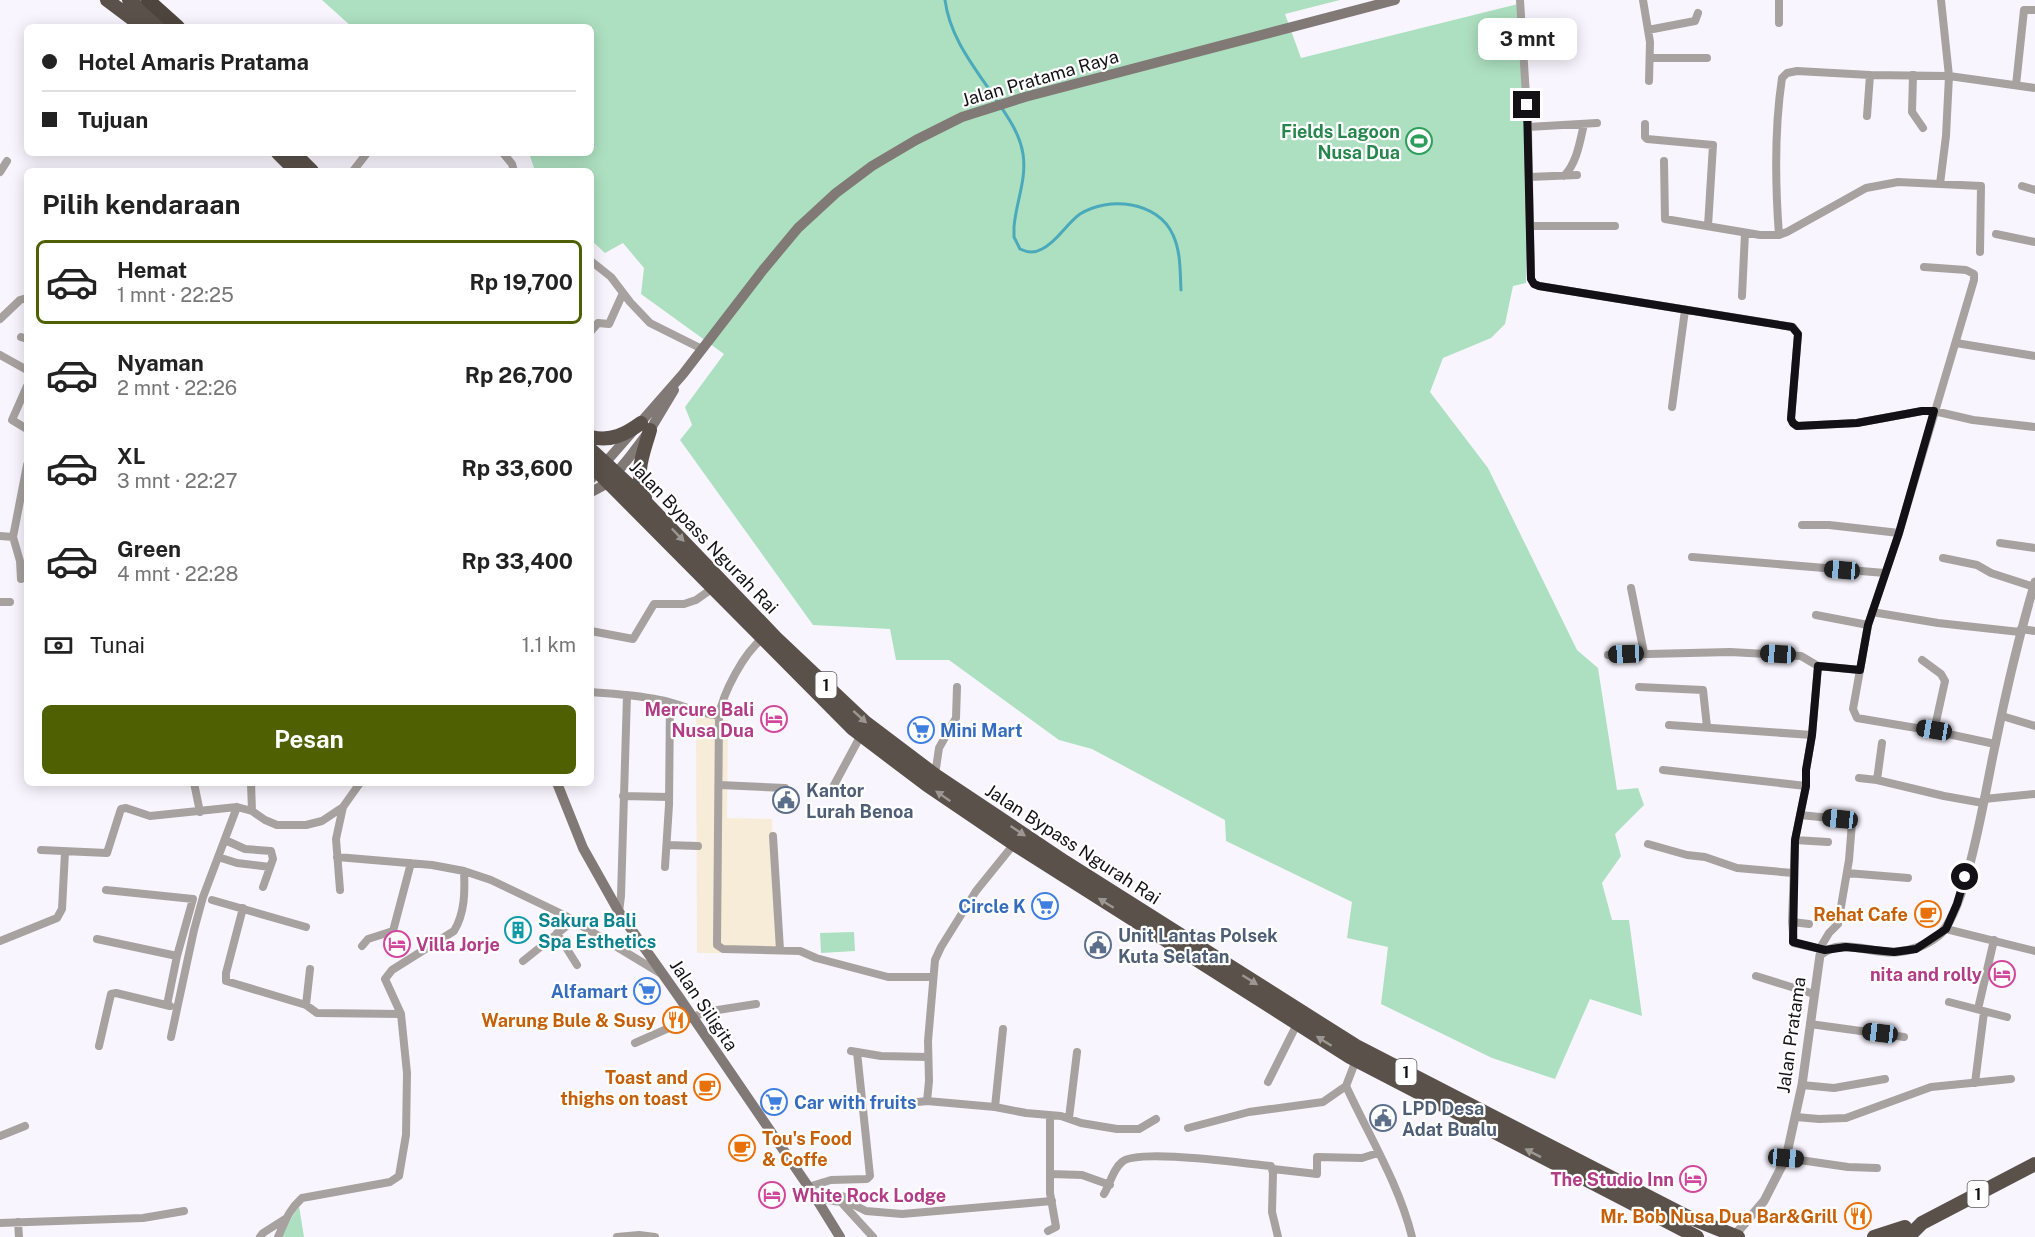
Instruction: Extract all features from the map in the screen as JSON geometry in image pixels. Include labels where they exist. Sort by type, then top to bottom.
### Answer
[{"type":"highway","points":[[107,0],[139,24]]},
{"type":"highway","points":[[129,0],[159,24]]},
{"type":"highway","points":[[147,0],[175,24]]},
{"type":"highway","points":[[281,156],[293,168]]},
{"type":"highway","points":[[297,156],[309,168]]},
{"type":"highway","points":[[594,437],[610,439],[646,427],[639,480],[648,504]]},
{"type":"highway","name":"Jalan Bypass Ngurah Rai","points":[[596,470],[613,477],[648,504],[776,638],[865,722],[935,775],[1065,862],[1346,1040],[1472,1113],[1697,1237]]},
{"type":"highway","name":"Jalan Bypass Ngurah Rai","points":[[613,477],[713,588],[861,735],[1014,844],[1356,1060],[1735,1237]]},
{"type":"highway","name":"1","points":[[1874,1237],[1922,1223],[2035,1164]]},
{"type":"highway","name":"1","points":[[1899,1237],[1914,1231],[1922,1223]]},
{"type":"main road","name":"Jalan Pratama Raya","points":[[613,477],[683,374],[763,270],[798,228],[836,193],[872,166],[962,117],[990,108],[1395,0]]},
{"type":"main road","name":"Jalan Pratama Raya","points":[[596,470],[646,427]]},
{"type":"main road","points":[[594,490],[613,477]]},
{"type":"main road","name":"Jalan Siligita","points":[[558,786],[583,848],[619,912],[813,1194],[840,1237]]},
{"type":"street","points":[[1520,0],[1528,127],[1531,279],[1534,284],[1782,324],[1796,330],[1798,334],[1791,419],[1797,426],[1857,423],[1922,411],[1934,411],[1972,420],[2035,427]]},
{"type":"street","points":[[1643,0],[1651,58],[1649,81]]},
{"type":"street","points":[[1779,0],[1779,23]]},
{"type":"street","points":[[1940,184],[1946,136],[1949,76],[1941,0]]},
{"type":"street","points":[[2016,85],[2024,10],[2035,10]]},
{"type":"street","points":[[1648,30],[1695,21],[1698,13]]},
{"type":"street","points":[[1651,58],[1707,58]]},
{"type":"street","points":[[1779,235],[1775,176],[1776,124],[1782,78],[1787,73],[1797,71],[1949,76],[2035,87]]},
{"type":"street","points":[[1867,116],[1869,75]]},
{"type":"street","points":[[1913,75],[1911,112],[1923,128]]},
{"type":"street","points":[[1528,127],[1597,123]]},
{"type":"street","points":[[1564,176],[1574,161],[1584,124]]},
{"type":"street","points":[[1645,124],[1645,138],[1647,139],[1713,144],[1708,226]]},
{"type":"street","points":[[355,168],[365,156]]},
{"type":"street","points":[[0,172],[7,161]]},
{"type":"street","points":[[1664,161],[1664,219],[1745,233],[1779,235],[1866,188],[1898,182],[1981,186],[1980,252]]},
{"type":"street","points":[[1529,177],[1577,175]]},
{"type":"street","points":[[2022,186],[2035,190]]},
{"type":"street","points":[[1530,226],[1616,226]]},
{"type":"street","points":[[1742,296],[1745,233]]},
{"type":"street","points":[[1996,234],[2035,242]]},
{"type":"street","points":[[594,263],[611,277],[650,323],[702,349]]},
{"type":"street","points":[[1924,267],[1966,270],[1974,274],[1956,343],[1899,533],[1868,625],[1853,709],[1857,718],[1934,730],[1995,744]]},
{"type":"street","points":[[594,327],[598,322],[609,324],[624,293]]},
{"type":"street","points":[[0,319],[24,299]]},
{"type":"street","points":[[1672,407],[1685,310]]},
{"type":"street","points":[[1956,343],[2035,356]]},
{"type":"street","points":[[0,355],[24,368]]},
{"type":"street","points":[[24,393],[12,420],[24,427]]},
{"type":"street","points":[[21,579],[20,561],[13,537],[24,480]]},
{"type":"street","points":[[1802,525],[1829,525],[1899,533]]},
{"type":"street","points":[[0,536],[13,537]]},
{"type":"street","points":[[2000,543],[2035,548]]},
{"type":"street","points":[[1692,557],[1885,573]]},
{"type":"street","points":[[1818,666],[1806,786],[1795,840],[1792,922],[1794,943],[1823,949],[1846,947],[1894,952],[1916,949],[1946,929],[1957,904],[1969,866],[1984,801],[2020,630],[2034,584],[1991,573],[1977,565],[1943,558]]},
{"type":"street","points":[[594,632],[633,639],[654,604],[684,604],[696,600],[713,588]]},
{"type":"street","points":[[1631,588],[1644,653]]},
{"type":"street","points":[[0,602],[10,602]]},
{"type":"street","points":[[1872,612],[1938,623],[2035,630]]},
{"type":"street","points":[[1816,615],[1868,625]]},
{"type":"street","points":[[763,638],[753,646],[724,695],[719,716],[717,945],[723,949],[800,951],[816,958],[888,977],[932,978]]},
{"type":"street","points":[[1608,654],[1730,652],[1801,656],[1818,666],[1860,670]]},
{"type":"street","points":[[1922,660],[1941,674],[1945,681],[1934,730]]},
{"type":"street","points":[[935,775],[939,748],[956,718],[957,687]]},
{"type":"street","points":[[1639,687],[1703,690],[1707,727]]},
{"type":"street","points":[[594,692],[627,695],[670,703],[700,713],[719,716]]},
{"type":"street","points":[[619,912],[627,695]]},
{"type":"street","points":[[665,867],[669,797],[670,703]]},
{"type":"street","points":[[2002,716],[2035,726]]},
{"type":"street","points":[[1670,725],[1812,735]]},
{"type":"street","points":[[832,787],[861,735]]},
{"type":"street","points":[[1876,780],[1882,743]]},
{"type":"street","points":[[1663,770],[1806,786]]},
{"type":"street","points":[[1859,778],[1944,796],[1984,801],[2035,794]]},
{"type":"street","points":[[720,785],[785,788]]},
{"type":"street","points":[[195,786],[200,812]]},
{"type":"street","points":[[251,786],[252,811]]},
{"type":"street","points":[[41,850],[107,853],[121,809],[126,808],[150,816],[237,807],[252,811],[277,825],[290,826],[322,821],[343,807],[358,786]]},
{"type":"street","points":[[623,796],[669,797]]},
{"type":"street","points":[[171,1037],[203,897],[237,807]]},
{"type":"street","points":[[340,890],[336,839],[343,807]]},
{"type":"street","points":[[1800,815],[1840,819],[1852,823],[1838,924],[1829,933],[1823,949]]},
{"type":"street","points":[[774,836],[780,950]]},
{"type":"street","points":[[225,840],[245,849],[269,850],[273,855],[263,887]]},
{"type":"street","points":[[1795,840],[1828,842]]},
{"type":"street","points":[[927,1101],[932,978],[935,960],[962,912],[1014,844]]},
{"type":"street","points":[[1648,844],[1687,855],[1705,857],[1737,868],[1793,873]]},
{"type":"street","points":[[667,845],[699,846]]},
{"type":"street","points":[[0,941],[55,920],[60,914],[65,852]]},
{"type":"street","points":[[218,857],[237,863],[270,867]]},
{"type":"street","points":[[337,857],[411,863],[464,871],[490,880],[573,921],[663,975]]},
{"type":"street","points":[[362,946],[368,939],[393,931],[411,863]]},
{"type":"street","points":[[278,1237],[285,1219],[302,1198],[390,1182],[399,1176],[405,1135],[407,1073],[401,1014],[385,979],[392,970],[454,931],[460,921],[465,893],[464,871]]},
{"type":"street","points":[[1846,873],[1908,878]]},
{"type":"street","points":[[106,890],[193,899],[177,956],[167,1005]]},
{"type":"street","points":[[212,900],[306,927]]},
{"type":"street","points":[[243,908],[239,934],[226,973],[226,981],[306,1005],[321,1013],[401,1014]]},
{"type":"street","points":[[523,961],[573,921]]},
{"type":"street","points":[[1792,922],[1809,924]]},
{"type":"street","points":[[1946,929],[2035,951]]},
{"type":"street","points":[[557,933],[577,965]]},
{"type":"street","points":[[97,939],[177,956]]},
{"type":"street","points":[[1975,1083],[1981,1011],[1994,940]]},
{"type":"street","name":"Jalan Pratama","points":[[1735,1237],[1764,1201],[1786,1158],[1802,1085],[1818,964],[1823,949]]},
{"type":"street","points":[[306,1005],[310,969]]},
{"type":"street","points":[[1756,976],[1814,994]]},
{"type":"street","points":[[99,1046],[111,994],[116,993],[177,1008]]},
{"type":"street","points":[[1949,1002],[2007,1017]]},
{"type":"street","points":[[635,1043],[705,1012],[756,1004]]},
{"type":"street","points":[[1268,1082],[1297,1024]]},
{"type":"street","points":[[1810,1024],[1904,1037]]},
{"type":"street","points":[[995,1107],[1003,1029]]},
{"type":"street","points":[[813,1194],[831,1180],[867,1179],[870,1176],[854,1051],[881,1056],[928,1057]]},
{"type":"street","points":[[1069,1118],[1077,1052]]},
{"type":"street","points":[[1188,1128],[1249,1112],[1317,1103],[1328,1099],[1346,1086],[1356,1060]]},
{"type":"street","points":[[1802,1085],[1834,1088],[1886,1079]]},
{"type":"street","points":[[1796,1117],[1846,1118],[1931,1087],[2011,1079]]},
{"type":"street","points":[[1346,1086],[1400,1200],[1412,1237]]},
{"type":"street","points":[[892,1105],[927,1101],[995,1107],[1069,1118],[1081,1123],[1117,1129],[1139,1129],[1156,1119]]},
{"type":"street","points":[[1048,1231],[1056,1227],[1052,1201],[1050,1116]]},
{"type":"street","points":[[0,1136],[25,1126]]},
{"type":"street","points":[[1104,1194],[1117,1168],[1124,1160],[1152,1155],[1271,1166],[1273,1169],[1317,1174],[1317,1156],[1362,1158],[1378,1153]]},
{"type":"street","points":[[1786,1158],[1848,1167],[1877,1168]]},
{"type":"street","points":[[1273,1169],[1272,1212],[1278,1237]]},
{"type":"street","points":[[1051,1174],[1082,1175],[1110,1185]]},
{"type":"street","points":[[813,1194],[844,1197],[866,1211],[902,1214],[1052,1201]]},
{"type":"street","points":[[813,1194],[841,1202],[873,1237]]},
{"type":"street","points":[[0,1223],[143,1218],[184,1211]]},
{"type":"street","points":[[260,1237],[285,1219]]},
{"type":"street","points":[[18,1222],[19,1237]]},
{"type":"street","points":[[617,1237],[639,1235],[655,1237]]},
{"type":"shaded area","points":[[696,717],[728,720],[727,818],[772,819],[777,953],[697,953]]},
{"type":"green space","points":[[322,0],[1340,0],[1285,14],[1301,58],[1522,3],[1527,198],[1526,283],[1513,286],[1505,324],[1491,338],[1443,358],[1430,392],[1488,468],[1577,650],[1598,668],[1617,790],[1638,788],[1644,805],[1615,834],[1621,856],[1602,883],[1612,920],[1629,920],[1642,1016],[1590,999],[1555,1079],[1492,1058],[1381,1004],[1388,947],[1347,938],[1352,902],[1226,841],[1225,820],[1092,749],[1059,740],[949,660],[896,660],[890,629],[813,625],[680,440],[692,425],[685,407],[724,354],[641,294],[644,268],[623,243],[605,253],[594,243],[594,168],[534,168],[530,156],[594,156],[594,24],[349,24]]},
{"type":"green space","points":[[854,932],[855,951],[821,953],[820,933]]},
{"type":"green space","points":[[299,1206],[304,1237],[280,1237]]},
{"type":"waterway","points":[[945,0],[958,41],[1009,120],[1021,147],[1024,172],[1014,227],[1014,237],[1020,249],[1031,252],[1042,249],[1075,218],[1091,208],[1104,205],[1131,205],[1156,215],[1173,235],[1179,255],[1181,290]]},
{"type":"place","name":"Fields Lagoon Nusa Dua","points":[[1419,141]]},
{"type":"place","name":"Mercure Bali Nusa Dua","points":[[774,719]]},
{"type":"place","name":"Mini Mart","points":[[921,730]]},
{"type":"place","name":"Kantor Lurah Benoa","points":[[786,800]]},
{"type":"place","name":"Circle K","points":[[1045,906]]},
{"type":"place","name":"Rehat Cafe","points":[[1928,914]]},
{"type":"place","name":"Sakura Bali Spa Esthetics","points":[[518,930]]},
{"type":"place","name":"Villa Jorje","points":[[397,944]]},
{"type":"place","name":"Unit Lantas Polsek Kuta Selatan","points":[[1098,945]]},
{"type":"place","name":"nita and rolly","points":[[2002,974]]},
{"type":"place","name":"Alfamart","points":[[647,991]]},
{"type":"place","name":"Warung Bule & Susy","points":[[676,1020]]},
{"type":"place","name":"Toast and thighs on toast","points":[[707,1087]]},
{"type":"place","name":"Car with fruits","points":[[774,1102]]},
{"type":"place","name":"LPD Desa Adat Bualu","points":[[1383,1118]]},
{"type":"place","name":"Tou's Food & Coffe","points":[[742,1148]]},
{"type":"place","name":"The Studio Inn","points":[[1693,1179]]},
{"type":"place","name":"White Rock Lodge","points":[[772,1195]]},
{"type":"place","name":"Mr. Bob Nusa Dua Bar&Grill","points":[[1858,1216]]},
{"type":"route","points":[[1527,105],[1531,279],[1534,284],[1792,327],[1798,334],[1791,419],[1797,426],[1857,423],[1922,411],[1934,411],[1899,533],[1868,625],[1860,670],[1818,666],[1806,786],[1795,840],[1793,942],[1825,950],[1846,947],[1894,952],[1916,949],[1946,929],[1965,877]]}]
